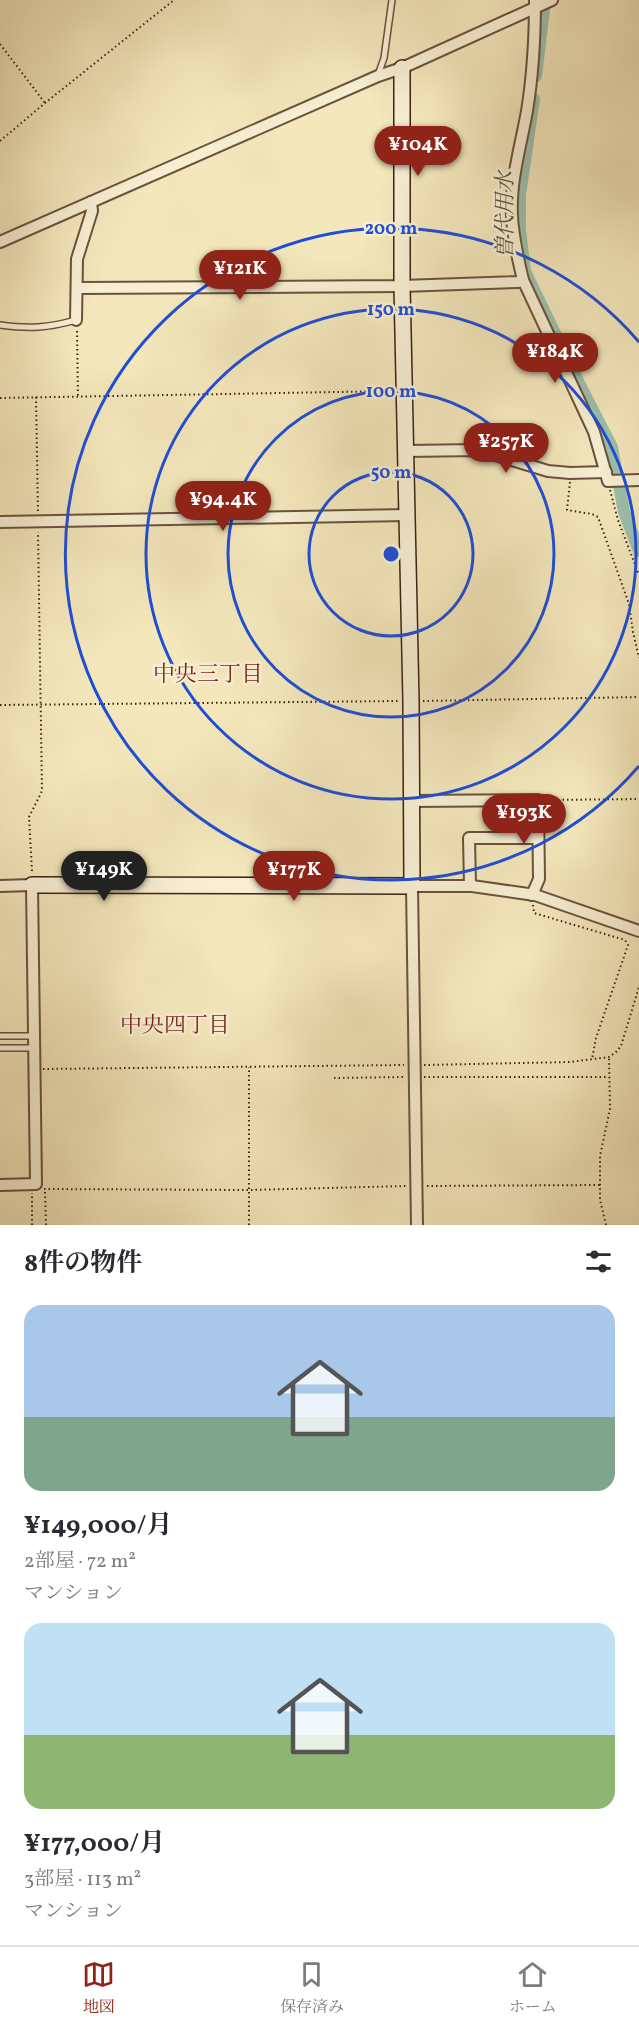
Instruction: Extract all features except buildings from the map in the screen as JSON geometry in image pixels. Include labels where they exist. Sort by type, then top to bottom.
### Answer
[{"type":"street","points":[[0,242],[378,76],[402,68],[552,0]]},
{"type":"street","points":[[535,6],[534,58],[513,185],[512,205],[516,254],[523,280],[594,432],[607,477]]},
{"type":"street","points":[[402,68],[402,286],[411,701],[417,1225]]},
{"type":"street","points":[[76,320],[78,288],[76,259],[92,211],[91,202]]},
{"type":"street","points":[[78,288],[402,286],[523,280]]},
{"type":"street","points":[[405,451],[479,450],[548,471],[625,481],[639,480]]},
{"type":"street","points":[[0,522],[407,515]]},
{"type":"street","points":[[412,801],[538,800],[539,879],[533,895]]},
{"type":"street","points":[[470,886],[470,838],[538,838]]},
{"type":"street","points":[[0,1185],[38,1186],[32,885]]},
{"type":"street","points":[[0,886],[470,886],[533,895],[639,931]]},
{"type":"lane","points":[[378,76],[384,58],[392,0]]},
{"type":"lane","points":[[0,325],[45,327],[76,320]]},
{"type":"lane","points":[[0,1036],[34,1036]]},
{"type":"lane","points":[[0,1048],[34,1048]]},
{"type":"path","points":[[0,141],[174,0]]},
{"type":"path","points":[[0,44],[45,103]]},
{"type":"path","points":[[76,320],[78,398]]},
{"type":"path","points":[[0,398],[404,391]]},
{"type":"path","points":[[32,885],[29,817],[42,791],[36,398]]},
{"type":"path","points":[[570,473],[567,510],[598,517],[630,604],[639,658]]},
{"type":"path","points":[[607,477],[618,520],[639,575]]},
{"type":"path","points":[[0,705],[639,697]]},
{"type":"path","points":[[538,800],[639,799]]},
{"type":"path","points":[[533,895],[534,913],[626,940],[628,945],[596,1038],[592,1059]]},
{"type":"path","points":[[34,1069],[570,1062],[609,1057],[621,1046],[639,987]]},
{"type":"path","points":[[606,1225],[600,1200],[600,1156],[610,1109],[609,1057]]},
{"type":"path","points":[[249,1067],[249,1225]]},
{"type":"path","points":[[334,1078],[608,1077]]},
{"type":"path","points":[[38,1186],[249,1190],[600,1185]]},
{"type":"path","points":[[32,1225],[38,1186]]},
{"type":"path","points":[[38,1186],[45,1225]]},
{"type":"waterway","name":"曽代用水","points":[[536,76],[545,0]]},
{"type":"waterway","name":"曽代用水","points":[[534,99],[520,195],[520,230],[525,271],[612,447],[624,512],[639,551]]},
{"type":"district","name":"中央三丁目","points":[[208,673]]},
{"type":"district","name":"中央四丁目","points":[[175,1024]]}]
